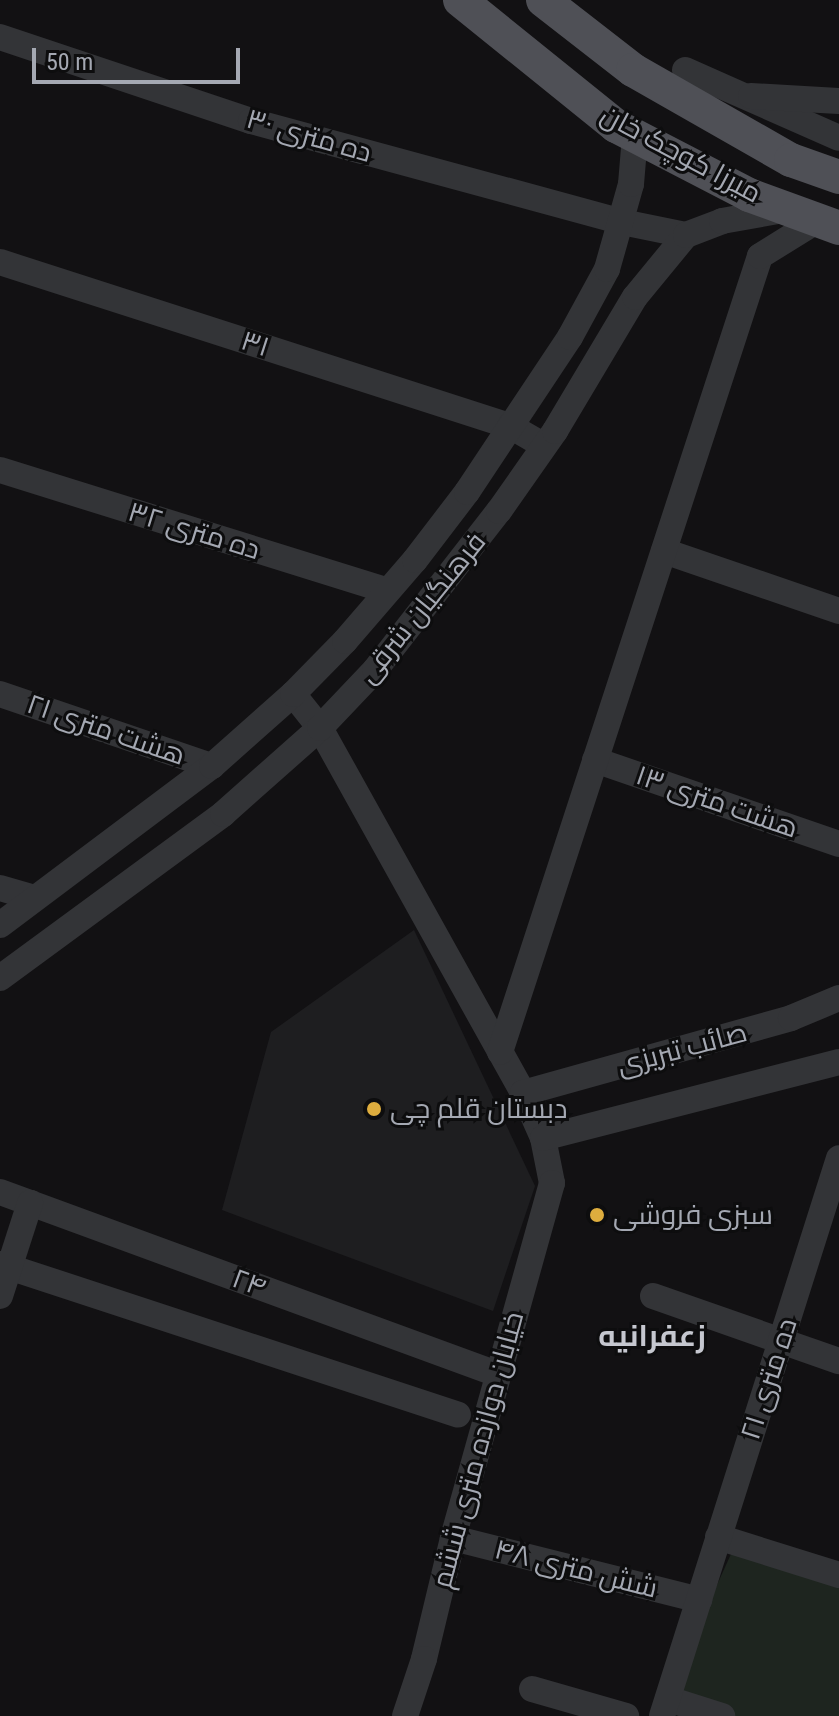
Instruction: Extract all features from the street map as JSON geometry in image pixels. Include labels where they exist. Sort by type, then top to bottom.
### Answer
[{"type":"main road","name":"میرزا کوچک خان","points":[[460,0],[616,126],[749,195],[815,219]]},
{"type":"main road","name":"میرزا کوچک خان","points":[[552,4],[633,70],[791,160],[839,177]]},
{"type":"street","name":"ده متری ۳۰","points":[[0,37],[251,121],[622,222],[686,235]]},
{"type":"street","points":[[685,70],[839,138]]},
{"type":"street","points":[[736,95],[839,101]]},
{"type":"street","name":"فرهنگیان شرقی","points":[[0,925],[212,766],[293,694],[388,591],[458,503],[570,337],[591,299],[607,269],[622,222],[631,184],[635,136]]},
{"type":"street","name":"فرهنگیان شرقی","points":[[0,978],[223,814],[320,728],[375,670],[435,596],[544,446],[660,263],[686,235],[722,221],[815,219]]},
{"type":"street","points":[[500,1052],[760,256],[815,219]]},
{"type":"street","name":"۳۱","points":[[0,262],[510,426],[544,446]]},
{"type":"street","points":[[591,299],[623,318]]},
{"type":"street","name":"ده متری ۳۲","points":[[0,470],[388,591]]},
{"type":"street","points":[[664,551],[839,611]]},
{"type":"street","name":"هشت متری ۲۱","points":[[0,694],[212,766]]},
{"type":"street","points":[[293,694],[320,728],[523,1093],[543,1138]]},
{"type":"street","name":"هشت متری ۱۳","points":[[595,760],[839,844]]},
{"type":"street","points":[[0,888],[35,898]]},
{"type":"street","name":"صائب تبریزی","points":[[523,1093],[791,1018],[839,998]]},
{"type":"street","name":"صائب تبریزی","points":[[543,1138],[839,1062]]},
{"type":"street","name":"خیابان دوازده متری ششم","points":[[405,1716],[424,1659],[497,1374],[552,1183],[543,1138]]},
{"type":"street","name":"ده متری ۲۱","points":[[665,1708],[838,1166]]},
{"type":"street","name":"۲۴","points":[[0,1192],[497,1374]]},
{"type":"street","points":[[0,1296],[5,1266],[30,1203]]},
{"type":"street","points":[[5,1266],[458,1415]]},
{"type":"street","points":[[653,1296],[839,1361]]},
{"type":"street","points":[[718,1537],[839,1575]]},
{"type":"street","name":"شش متری ۴۸","points":[[453,1538],[699,1600]]},
{"type":"street","points":[[532,1689],[626,1716]]},
{"type":"street","points":[[665,1708],[722,1716]]},
{"type":"shaded area","name":"دبستان قلم چی","points":[[414,930],[535,1186],[493,1311],[222,1210],[271,1032]]},
{"type":"shaded area","points":[[736,1543],[839,1575],[839,1716],[685,1716],[671,1686]]},
{"type":"place","name":"دبستان قلم چی","points":[[374,1109]]},
{"type":"place","name":"سبزی فروشی","points":[[597,1215]]},
{"type":"district","name":"زعفرانیه","points":[[652,1336]]}]
